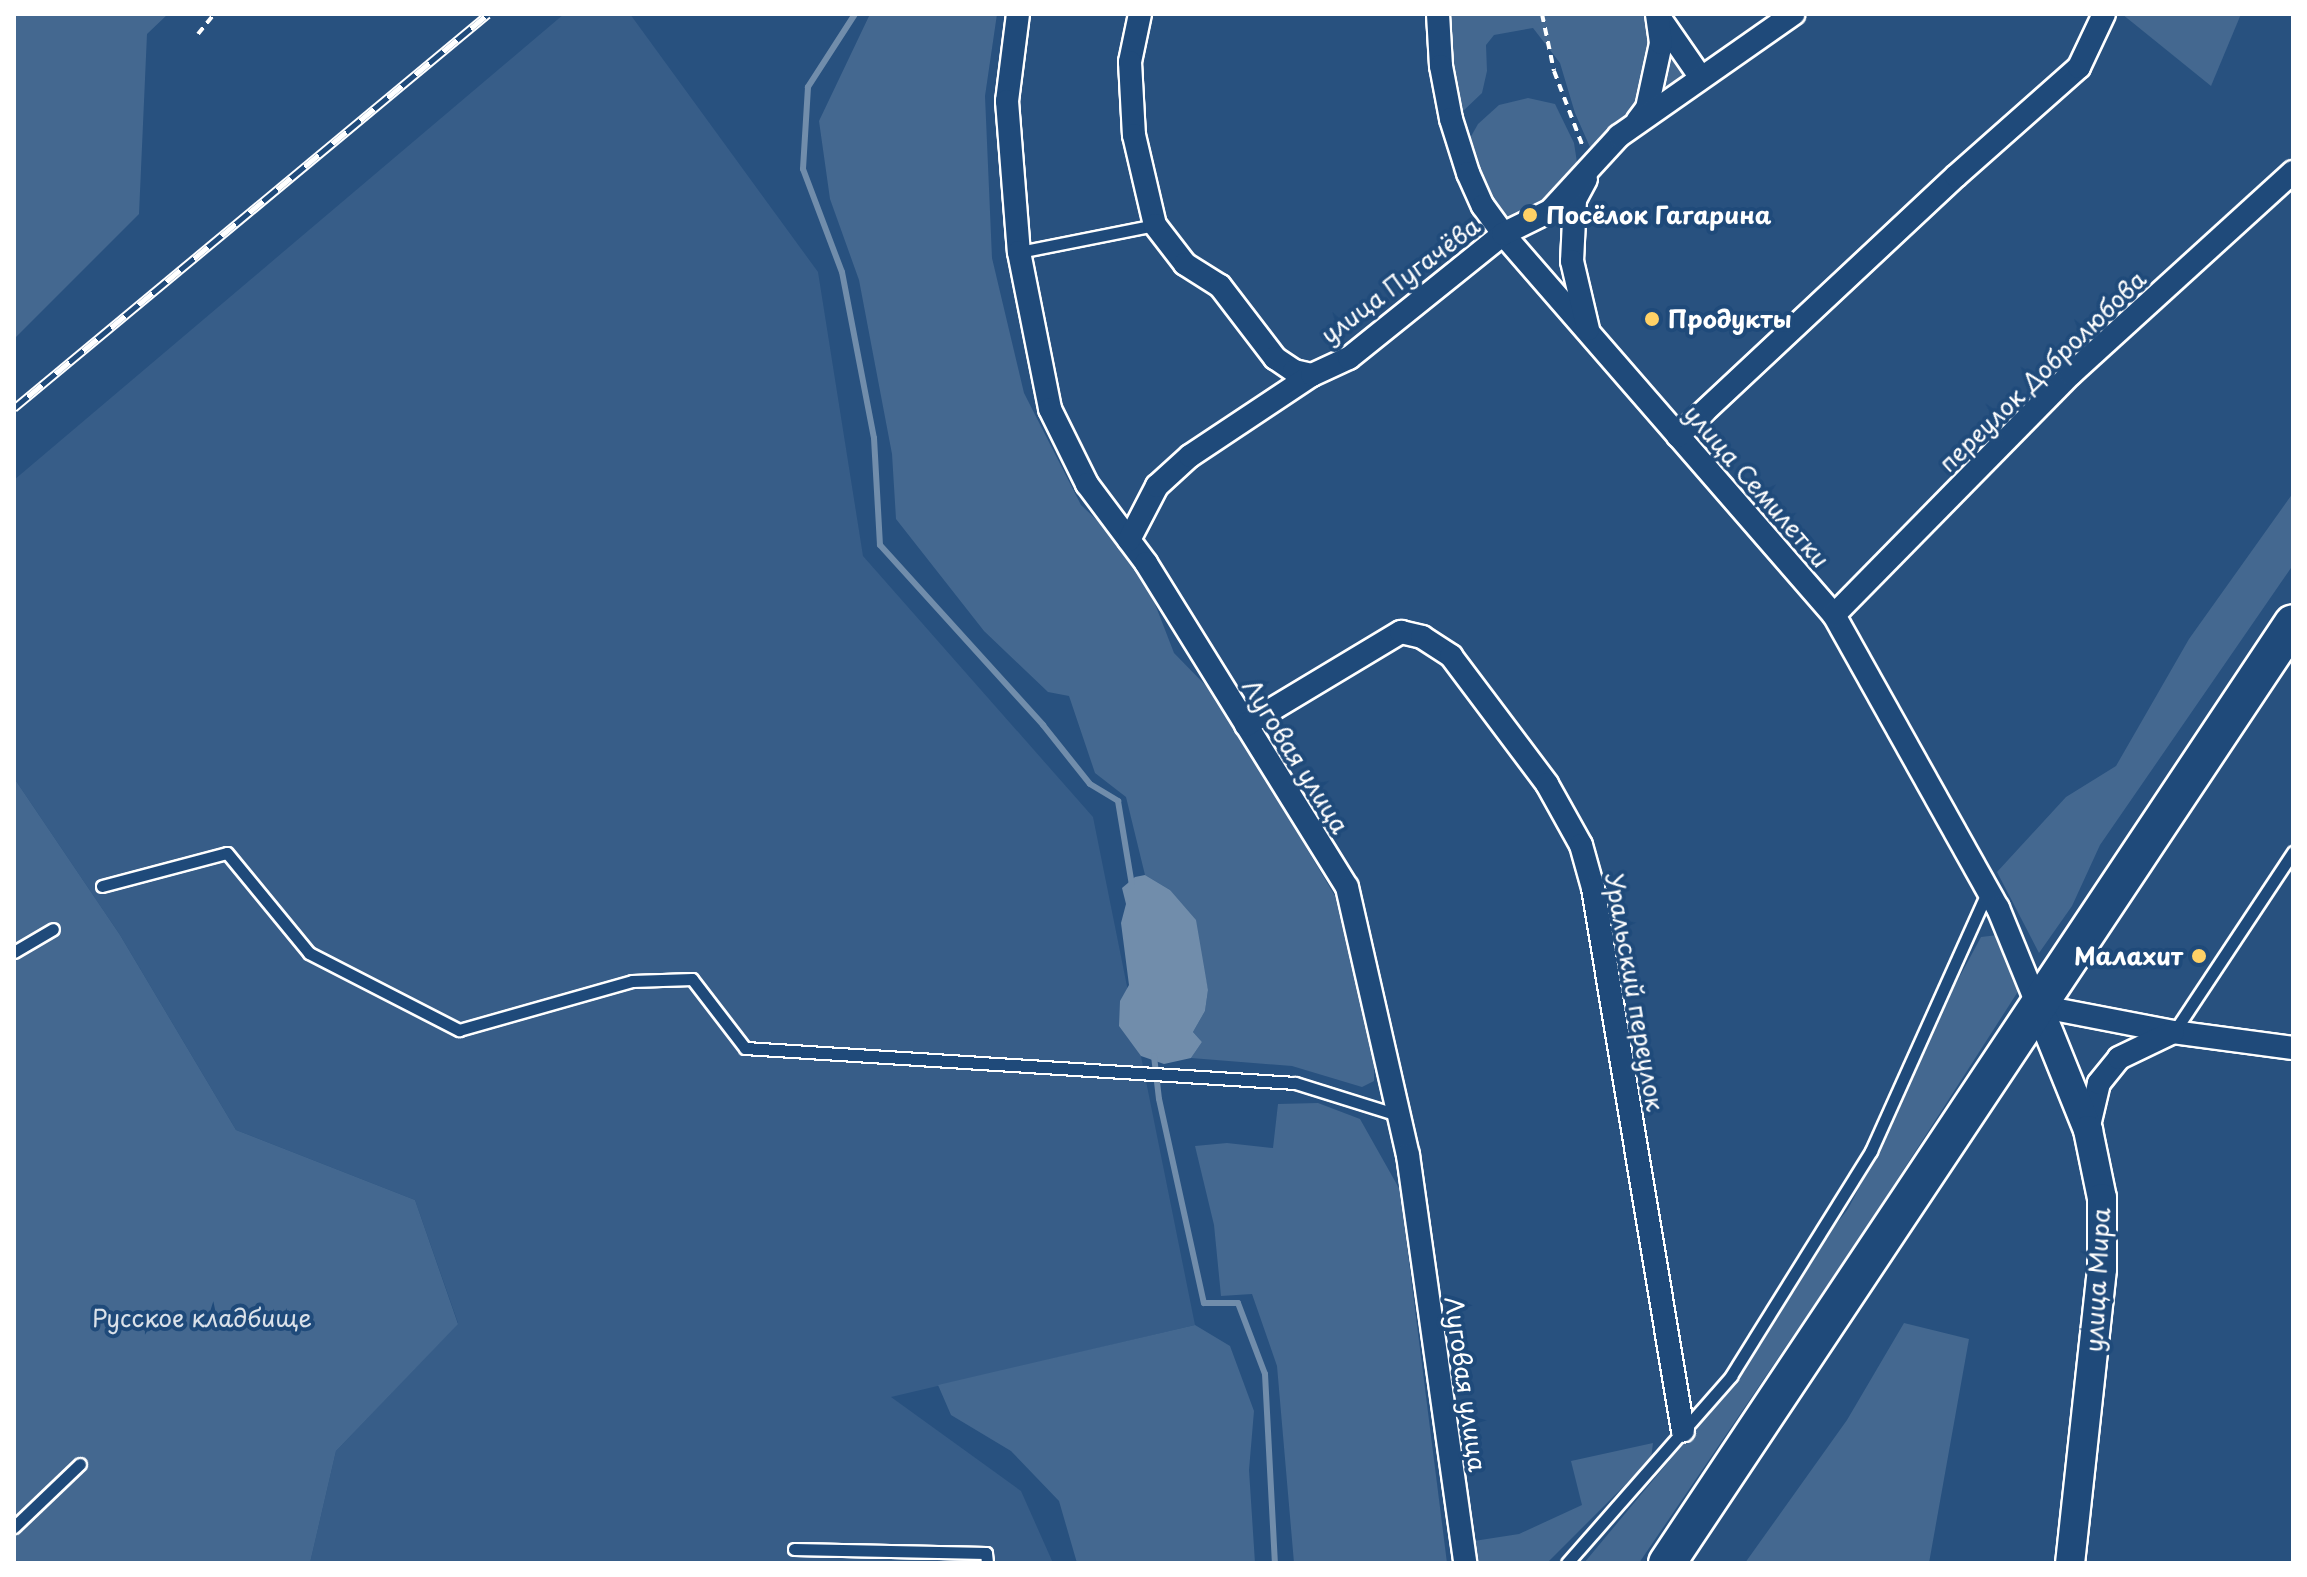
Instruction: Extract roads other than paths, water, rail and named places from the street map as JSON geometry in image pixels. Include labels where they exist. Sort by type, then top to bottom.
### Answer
[{"type":"main road","points":[[1667,1563],[2293,623]]},
{"type":"street","name":"Луговая улица","points":[[1018,14],[1007,101],[1019,252],[1050,409],[1087,484],[1129,540],[1347,887],[1408,1155],[1465,1563]]},
{"type":"street","points":[[1140,14],[1130,62],[1134,135],[1155,225],[1185,264],[1220,286],[1275,358],[1294,371],[1312,375]]},
{"type":"street","name":"улица Семилетки","points":[[1438,14],[1441,66],[1451,119],[1468,173],[1483,206],[1503,234],[1834,615],[1988,891],[2038,1006]]},
{"type":"street","points":[[1657,14],[1701,78]]},
{"type":"street","points":[[1635,125],[1647,108],[1661,43],[1657,14]]},
{"type":"street","name":"улица Пугачёва","points":[[1129,540],[1157,486],[1168,476],[1225,431],[1312,375],[1349,358],[1503,234],[1550,211],[1619,136],[1793,14]]},
{"type":"street","points":[[1678,436],[1956,176],[2079,67],[2104,14]]},
{"type":"street","points":[[1589,334],[1572,261],[1575,200],[1591,168]]},
{"type":"street","name":"переулок Добролюбова","points":[[1834,615],[2071,374],[2293,172]]},
{"type":"street","name":"Уральский переулок","points":[[1246,725],[1401,632],[1422,637],[1451,656],[1547,784],[1581,845],[1593,888],[1683,1431]]},
{"type":"street","points":[[2038,1006],[2173,1032],[2293,1048]]},
{"type":"street","name":"улица Мира","points":[[2038,1006],[2088,1130],[2102,1198],[2102,1269],[2070,1563]]},
{"type":"street","points":[[2088,1130],[2099,1083],[2119,1058],[2173,1032]]},
{"type":"lane","points":[[1019,252],[1155,225]]},
{"type":"lane","points":[[2173,1032],[2293,852]]},
{"type":"lane","points":[[102,886],[227,853],[309,953],[459,1030],[632,981],[692,979],[745,1048],[1295,1083],[1398,1115]]},
{"type":"lane","points":[[1567,1563],[1731,1376],[1871,1151],[1988,891]]},
{"type":"lane","points":[[14,952],[53,929]]},
{"type":"lane","points":[[14,1527],[80,1464]]},
{"type":"lane","points":[[794,1549],[986,1553],[987,1563]]},
{"type":"waterway","points":[[855,14],[808,87],[803,169],[842,272],[874,438],[880,545],[1043,725],[1090,784],[1118,801],[1132,886]]},
{"type":"waterway","points":[[1154,1056],[1159,1099],[1204,1303],[1238,1303],[1265,1374],[1275,1563]]},
{"type":"railway","points":[[14,408],[488,14]]},
{"type":"place","name":"Посёлок Гагарина","points":[[1530,215]]},
{"type":"place","name":"Продукты","points":[[1652,319]]},
{"type":"place","name":"Малахит","points":[[2199,956]]},
{"type":"park label","name":"Русское кладбище","points":[[202,1318]]}]
